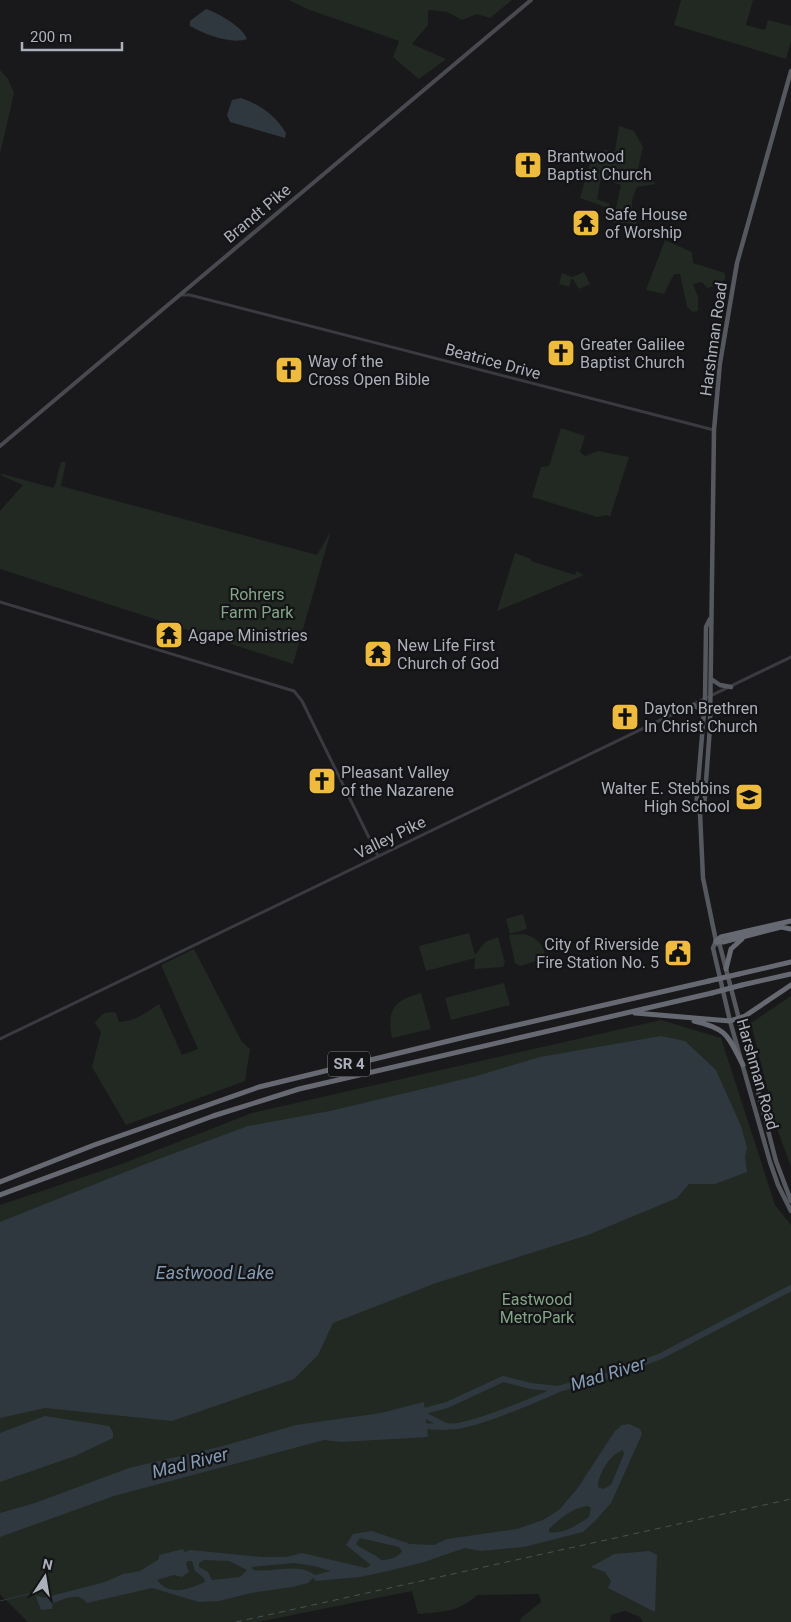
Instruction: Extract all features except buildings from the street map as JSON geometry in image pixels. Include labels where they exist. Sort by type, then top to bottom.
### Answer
[{"type":"highway","points":[[716,942],[721,937],[791,922]]},
{"type":"highway","points":[[716,942],[723,942],[781,927],[791,929]]},
{"type":"highway","points":[[726,969],[731,949],[750,934]]},
{"type":"highway","points":[[759,969],[791,958]]},
{"type":"highway","name":"SR 4","points":[[0,1182],[94,1145],[259,1087],[465,1036],[791,962]]},
{"type":"highway","name":"SR 4","points":[[0,1195],[213,1116],[271,1098],[791,974]]},
{"type":"highway","points":[[615,1015],[646,1013],[730,1021],[739,1019],[791,985]]},
{"type":"highway","points":[[674,1016],[705,1023],[724,1032],[734,1044],[743,1065]]},
{"type":"main road","name":"Brandt Pike","points":[[0,446],[531,0]]},
{"type":"main road","name":"Harshman Road","points":[[700,813],[704,809],[711,697],[710,619],[714,430],[720,363],[730,297],[744,239],[791,71]]},
{"type":"main road","name":"Harshman Road","points":[[710,619],[706,627],[705,700],[696,808],[700,813],[703,878],[716,942],[720,946],[776,1161],[791,1201]]},
{"type":"main road","points":[[711,679],[720,685],[731,687]]},
{"type":"main road","points":[[693,706],[704,711]]},
{"type":"main road","name":"Harshman Road","points":[[716,942],[713,948],[730,1021],[770,1162],[778,1185],[791,1211]]},
{"type":"street","name":"Beatrice Drive","points":[[180,295],[198,297],[714,430]]},
{"type":"street","points":[[0,602],[294,691],[302,701],[378,856]]},
{"type":"street","name":"Valley Pike","points":[[0,1040],[791,657]]},
{"type":"green space","points":[[289,0],[512,0],[490,18],[477,14],[462,20],[447,12],[428,10],[428,25],[412,44],[446,59],[419,79],[393,57],[399,41],[307,9]]},
{"type":"green space","points":[[681,0],[753,0],[746,25],[765,30],[768,20],[791,26],[791,41],[786,59],[674,25]]},
{"type":"green space","points":[[0,70],[8,79],[14,93],[0,154]]},
{"type":"green space","points":[[619,126],[634,131],[643,147],[638,169],[656,184],[637,187],[632,206],[637,224],[613,222],[621,185],[601,178],[597,199],[610,204],[608,208],[580,198],[593,153],[605,150],[615,151]]},
{"type":"green space","points":[[665,240],[692,252],[693,263],[725,273],[725,279],[720,285],[707,288],[702,282],[693,284],[698,297],[698,311],[693,312],[687,307],[680,274],[674,274],[664,294],[646,290]]},
{"type":"green space","points":[[584,272],[590,284],[579,289],[572,278],[569,287],[559,284],[562,273],[572,277]]},
{"type":"green space","points":[[561,428],[585,436],[580,452],[585,456],[598,451],[629,457],[610,517],[607,515],[597,517],[532,497],[541,467],[549,466]]},
{"type":"green space","name":"Rohrers Farm Park","points":[[61,462],[66,462],[61,486],[317,555],[331,531],[293,664],[0,569],[0,511],[23,485],[0,475],[3,474],[53,488]]},
{"type":"green space","points":[[515,553],[531,559],[531,561],[575,575],[576,571],[584,575],[497,611]]},
{"type":"green space","points":[[523,914],[527,929],[510,934],[506,919]]},
{"type":"green space","points":[[469,933],[475,955],[485,942],[498,937],[505,963],[503,967],[474,969],[475,958],[426,971],[419,946]]},
{"type":"green space","points":[[524,934],[533,937],[539,942],[546,958],[520,966],[515,963],[509,935]]},
{"type":"green space","points":[[194,949],[242,1042],[250,1049],[245,1081],[126,1125],[92,1067],[101,1032],[95,1023],[101,1016],[109,1012],[116,1013],[119,1022],[125,1022],[140,1016],[159,1004],[182,1055],[198,1049],[161,965]]},
{"type":"green space","points":[[504,983],[510,1005],[451,1020],[445,998]]},
{"type":"green space","points":[[421,993],[431,1029],[392,1038],[390,1020],[394,1007],[405,999]]},
{"type":"green space","points":[[791,996],[791,1167],[777,1128],[751,1023]]},
{"type":"green space","name":"Eastwood MetroPark","points":[[661,1020],[721,1038],[775,1205],[791,1225],[791,1622],[643,1622],[640,1617],[625,1611],[611,1615],[610,1622],[520,1622],[521,1618],[541,1602],[539,1594],[477,1595],[471,1601],[457,1608],[442,1612],[418,1614],[412,1591],[258,1622],[28,1622],[0,1594],[0,1205],[119,1165],[252,1113]]},
{"type":"water","points":[[206,9],[217,13],[236,25],[247,39],[226,40],[190,26],[190,21]]},
{"type":"water","points":[[241,98],[261,107],[272,116],[286,133],[285,138],[230,122],[227,115],[232,100]]},
{"type":"water","name":"Eastwood Lake","points":[[661,1036],[685,1041],[716,1070],[741,1126],[747,1147],[745,1157],[747,1172],[715,1184],[689,1184],[677,1198],[588,1235],[436,1283],[333,1323],[318,1355],[294,1379],[172,1421],[45,1408],[0,1418],[0,1222],[148,1163],[248,1126],[330,1111],[473,1077],[540,1057]]},
{"type":"water","points":[[424,1402],[428,1437],[341,1442],[324,1440],[114,1496],[0,1537],[0,1513],[35,1503],[129,1468],[219,1447],[296,1425],[381,1413]]},
{"type":"water","points":[[45,1416],[109,1426],[113,1432],[113,1438],[75,1456],[0,1482],[0,1433]]},
{"type":"water","points":[[629,1424],[640,1429],[642,1434],[611,1503],[583,1532],[524,1547],[481,1551],[465,1548],[421,1563],[388,1571],[360,1577],[316,1581],[313,1578],[308,1583],[292,1587],[251,1593],[219,1601],[199,1602],[152,1588],[87,1603],[80,1597],[71,1597],[53,1603],[52,1609],[41,1610],[36,1597],[40,1596],[43,1598],[105,1582],[123,1574],[140,1571],[159,1559],[159,1555],[183,1549],[184,1552],[191,1550],[262,1557],[286,1557],[302,1553],[366,1568],[371,1565],[346,1545],[353,1534],[372,1531],[410,1544],[434,1545],[447,1539],[517,1529],[543,1520],[559,1510],[577,1489],[615,1431],[622,1425]],"holes":[[[623,1450],[624,1454],[611,1485],[603,1489],[598,1487],[600,1476],[606,1465],[618,1452]],[[588,1506],[591,1508],[589,1517],[575,1526],[560,1532],[549,1532],[549,1529],[558,1521],[577,1509]],[[360,1538],[399,1547],[402,1551],[393,1558],[381,1560],[356,1544]],[[204,1560],[229,1561],[247,1570],[240,1577],[212,1580],[208,1572],[199,1567],[199,1563]],[[188,1561],[192,1561],[195,1571],[204,1578],[205,1582],[186,1589],[174,1590],[162,1585],[157,1580],[174,1575],[182,1577],[189,1572],[186,1564]],[[294,1563],[331,1571],[315,1575],[301,1569],[261,1571],[253,1570],[252,1567]]]},
{"type":"water","points":[[649,1551],[657,1555],[655,1612],[608,1588],[611,1581],[605,1572],[591,1567],[614,1554]]},
{"type":"waterway","name":"Mad River","points":[[417,1413],[447,1405],[503,1379],[531,1386],[558,1389],[614,1374],[661,1356],[791,1288]]},
{"type":"waterway","points":[[419,1413],[444,1425],[456,1426],[501,1413],[557,1390]]},
{"type":"waterway","name":"Mad River","points":[[419,1426],[447,1427]]},
{"type":"waterway","points":[[0,1601],[33,1593],[37,1596]]},
{"type":"railway","points":[[236,1622],[791,1499]]},
{"type":"place","name":"Brantwood Baptist Church","points":[[528,165]]},
{"type":"place","name":"Safe House of Worship","points":[[586,223]]},
{"type":"place","name":"Greater Galilee Baptist Church","points":[[561,353]]},
{"type":"place","name":"Way of the Cross Open Bible","points":[[289,370]]},
{"type":"place","name":"Agape Ministries","points":[[169,635]]},
{"type":"place","name":"New Life First Church of God","points":[[378,654]]},
{"type":"place","name":"Dayton Brethren In Christ Church","points":[[625,717]]},
{"type":"place","name":"Pleasant Valley of the Nazarene","points":[[322,781]]},
{"type":"place","name":"Walter E. Stebbins High School","points":[[749,797]]},
{"type":"place","name":"City of Riverside Fire Station No. 5","points":[[678,953]]}]
